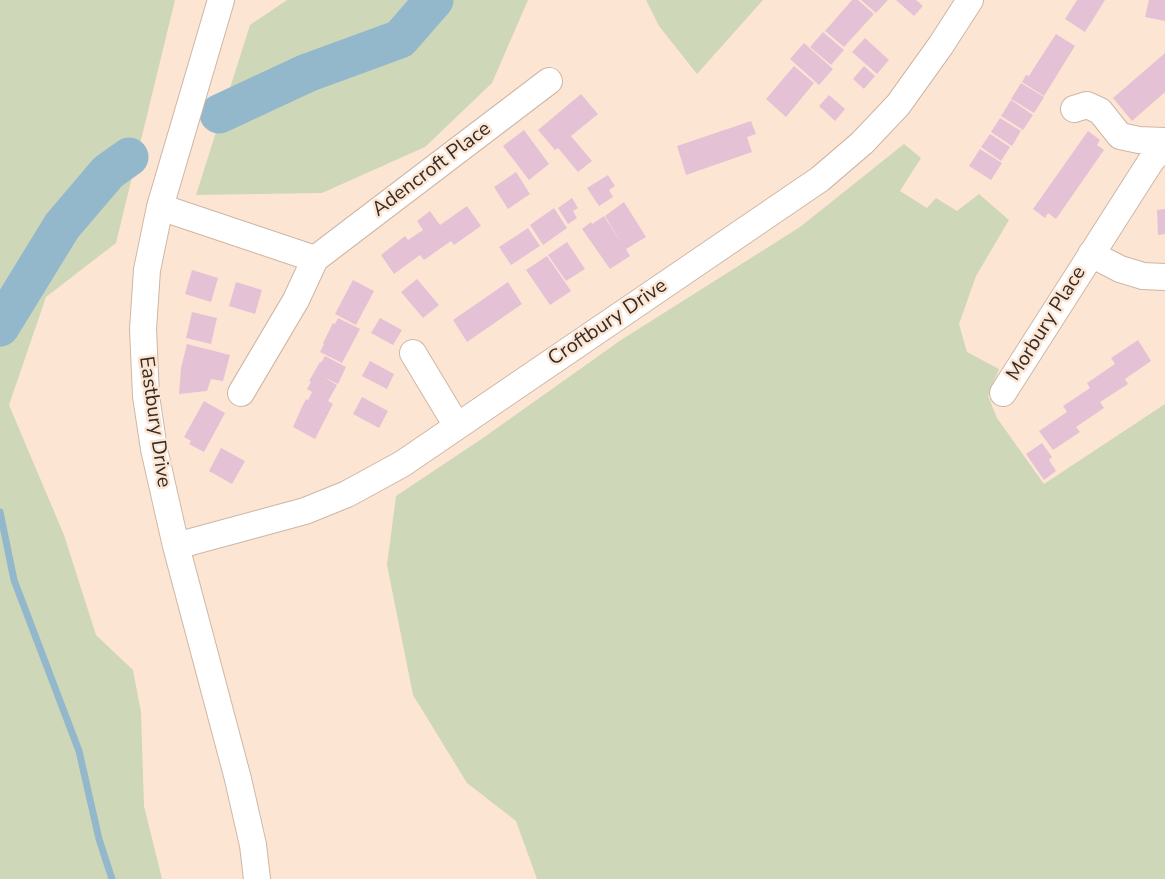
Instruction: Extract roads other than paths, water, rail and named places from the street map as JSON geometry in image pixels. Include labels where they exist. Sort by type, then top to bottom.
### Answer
[{"type":"street","name":"Eastbury Drive","points":[[221,0],[160,207],[147,270],[143,340],[146,396],[154,449],[176,546],[238,779],[253,844],[257,879]]},
{"type":"street","name":"Croftbury Drive","points":[[176,546],[305,511],[347,494],[402,464],[666,285],[820,179],[862,143],[898,105],[970,0]]},
{"type":"street","name":"Adencroft Place","points":[[241,393],[296,300],[315,259],[549,81]]},
{"type":"street","points":[[1074,109],[1087,105],[1100,111],[1119,136],[1165,143]]},
{"type":"street","name":"Morbury Place","points":[[1003,393],[1151,161],[1165,143]]},
{"type":"street","points":[[160,207],[315,259]]},
{"type":"street","name":"Morbury Place","points":[[1091,254],[1120,269],[1143,276],[1165,277]]},
{"type":"street","points":[[413,353],[457,426]]},
{"type":"waterway","points":[[219,114],[307,73],[400,39],[434,0]]},
{"type":"waterway","points":[[0,327],[62,226],[108,172],[129,157]]},
{"type":"waterway","points":[[0,512],[14,580],[79,751],[99,839],[112,879]]}]
